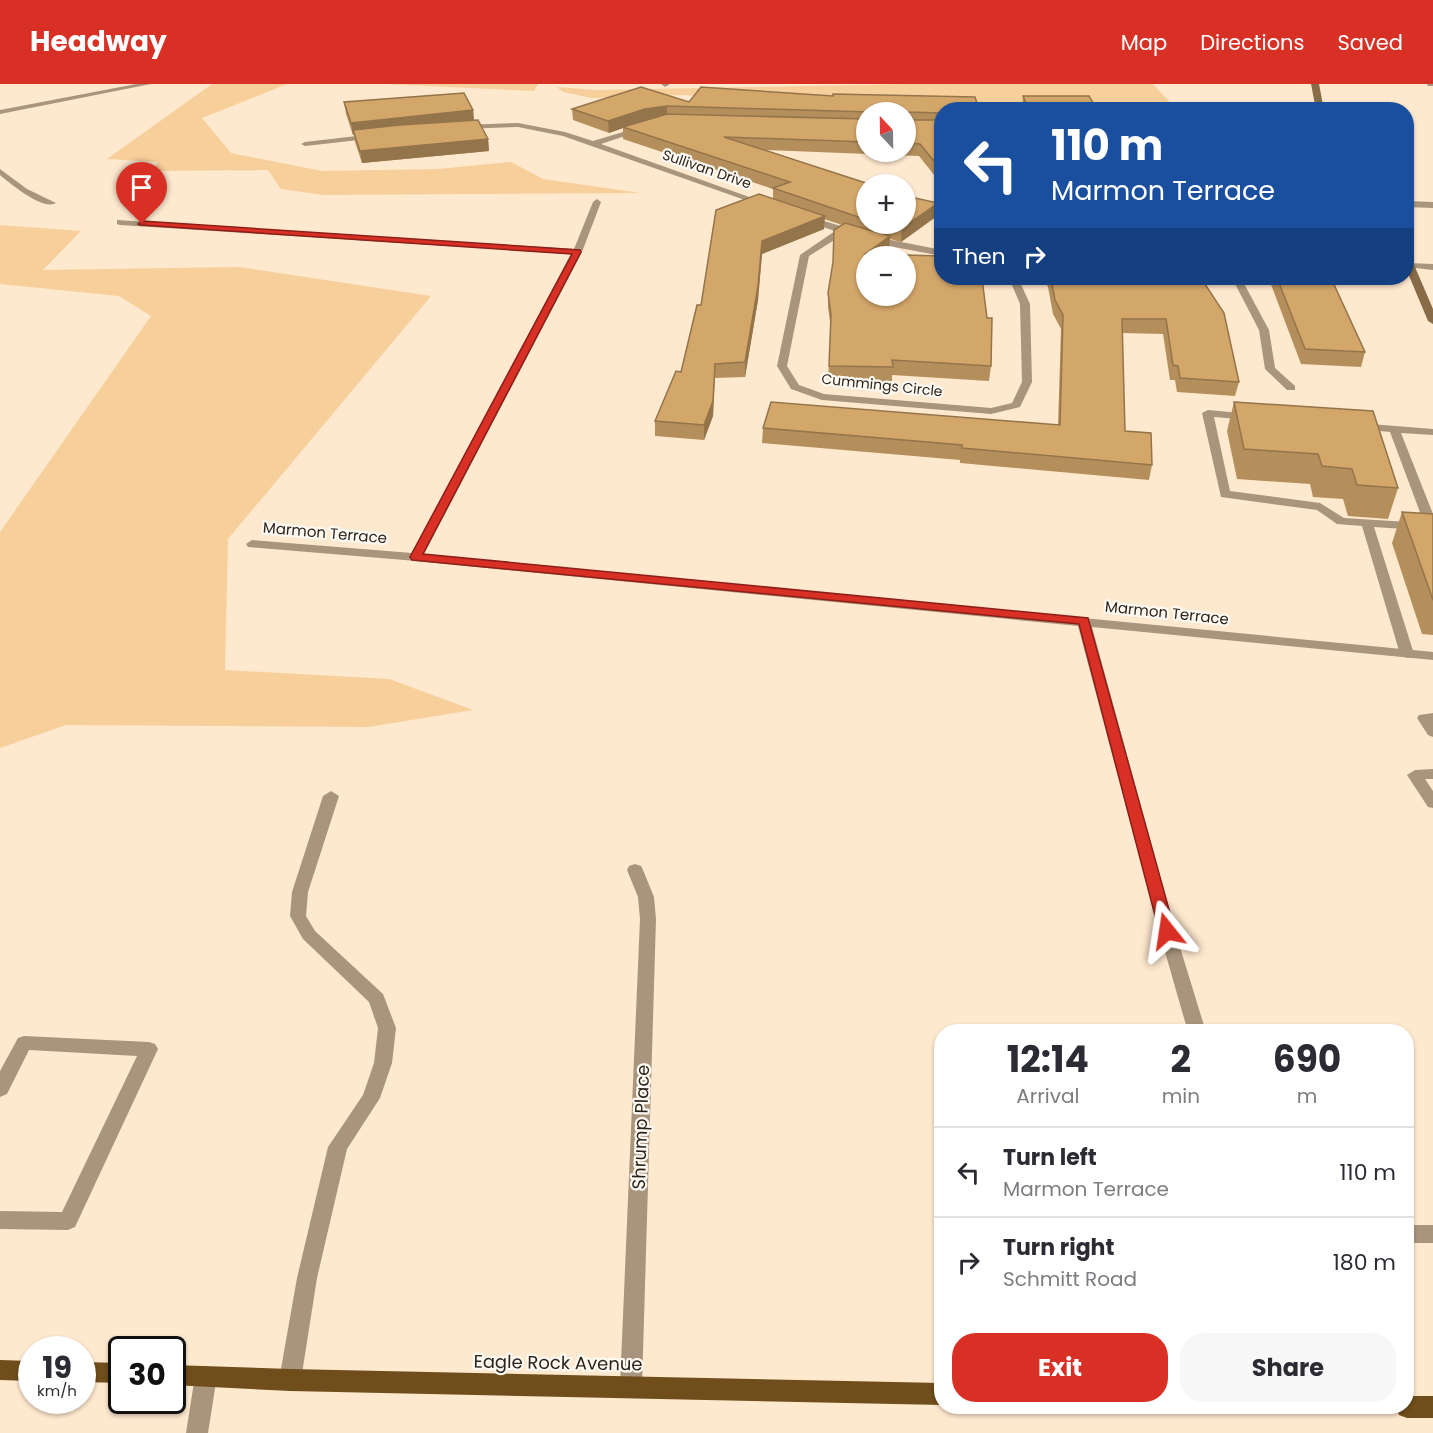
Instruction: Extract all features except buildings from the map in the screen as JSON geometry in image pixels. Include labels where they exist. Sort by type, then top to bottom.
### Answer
[{"type":"main road","points":[[1315,84],[1318,102]]},
{"type":"main road","points":[[1414,275],[1433,321]]},
{"type":"main road","points":[[0,1370],[18,1371]]},
{"type":"main road","name":"Eagle Rock Avenue","points":[[186,1375],[290,1380],[934,1394]]},
{"type":"main road","points":[[1414,1405],[1433,1407]]},
{"type":"street","points":[[0,112],[147,84]]},
{"type":"street","name":"Sullivan Drive","points":[[458,128],[518,125],[557,132],[778,209]]},
{"type":"street","points":[[592,144],[649,125]]},
{"type":"street","points":[[305,144],[387,135]]},
{"type":"street","points":[[0,171],[24,191],[52,202]]},
{"type":"street","points":[[416,557],[577,252],[597,202]]},
{"type":"street","points":[[1414,204],[1433,205]]},
{"type":"street","points":[[800,216],[895,246],[934,252]]},
{"type":"street","points":[[120,222],[577,252]]},
{"type":"street","name":"Cummings Circle","points":[[842,231],[805,255],[782,366],[795,387],[822,397],[991,411],[1016,405],[1027,382],[1025,304],[1017,285]]},
{"type":"street","points":[[1414,264],[1433,267]]},
{"type":"street","points":[[1240,285],[1264,330],[1270,369],[1291,388]]},
{"type":"street","points":[[1266,418],[1208,414],[1225,494],[1320,507],[1341,521],[1432,527],[1394,428]]},
{"type":"street","points":[[1347,425],[1433,432]]},
{"type":"street","points":[[1367,523],[1407,654]]},
{"type":"street","name":"Marmon Terrace","points":[[252,544],[416,557],[1433,656]]},
{"type":"street","points":[[1084,621],[1167,931],[1195,1024]]},
{"type":"street","points":[[1433,718],[1424,718],[1433,732]]},
{"type":"street","points":[[1433,774],[1415,775],[1433,803]]},
{"type":"street","points":[[290,1380],[307,1278],[338,1147],[371,1098],[383,1063],[387,1028],[377,999],[309,934],[298,916],[300,892],[331,796]]},
{"type":"street","name":"Shrump Place","points":[[631,1386],[648,919],[646,897],[634,870]]},
{"type":"street","points":[[0,1089],[24,1042],[148,1049],[68,1221],[0,1220]]},
{"type":"street","points":[[1414,1234],[1433,1234]]},
{"type":"street","points":[[197,1433],[206,1376]]},
{"type":"shaded area","points":[[212,84],[287,84],[202,118],[231,153],[322,171],[438,169],[511,162],[543,179],[640,193],[324,195],[281,189],[268,170],[151,171],[158,162],[107,159]]},
{"type":"shaded area","points":[[385,84],[538,84],[534,91]]},
{"type":"shaded area","points":[[904,84],[1153,84],[1170,102],[790,101],[683,95],[592,98],[563,92],[557,87],[597,90]]},
{"type":"shaded area","points":[[0,225],[81,231],[43,270],[239,267],[431,296],[228,539],[225,670],[389,679],[473,710],[368,727],[66,725],[0,748],[0,532],[151,316],[119,296],[0,284]]},
{"type":"route","points":[[142,224],[577,252],[444,508],[416,557],[1084,621],[1167,931]]}]
